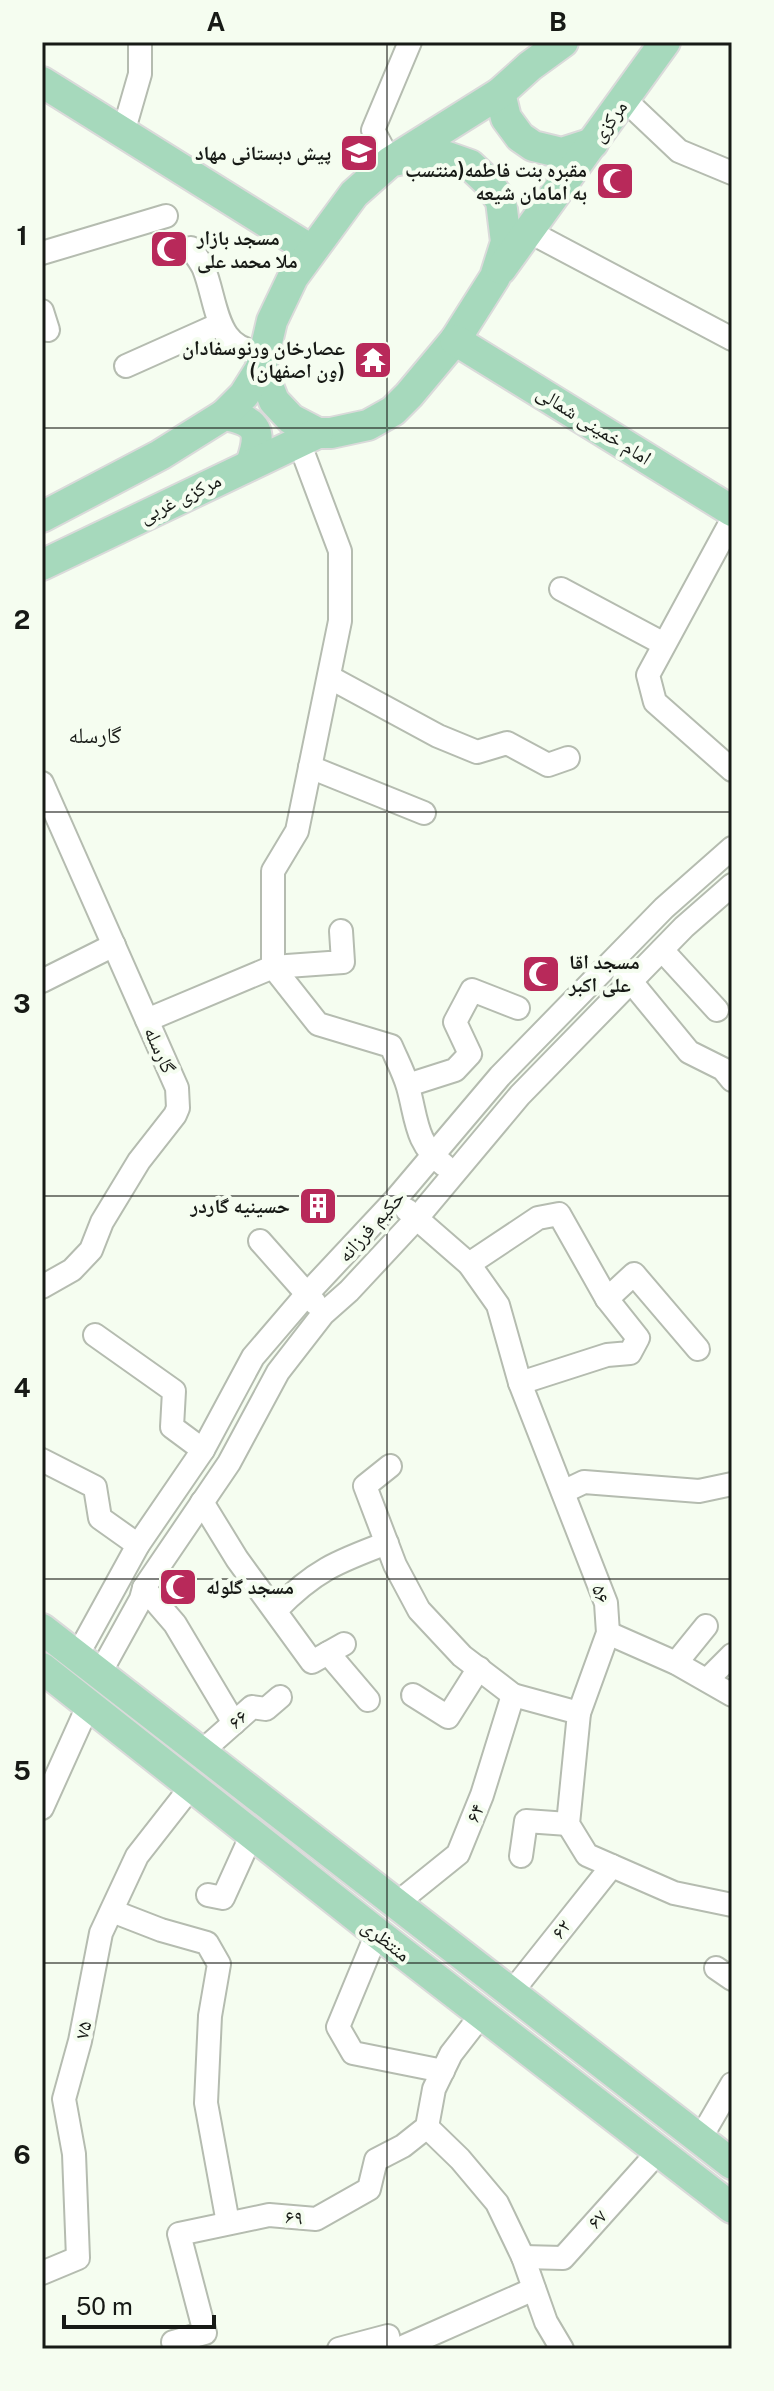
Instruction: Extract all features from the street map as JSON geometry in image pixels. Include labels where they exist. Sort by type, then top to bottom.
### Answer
[{"type":"main road","points":[[42,517],[160,455],[224,415],[244,395],[263,360],[272,321],[293,277],[354,194],[390,162],[500,93],[563,42]]},
{"type":"main road","name":"مرکزی","points":[[495,277],[665,42]]},
{"type":"main road","points":[[42,82],[311,250]]},
{"type":"main road","points":[[500,93],[506,118],[520,137],[533,146],[562,153],[593,143]]},
{"type":"main road","points":[[263,360],[274,401],[309,437],[368,425],[393,411],[455,340],[495,277],[506,242],[501,201],[487,181],[470,165],[433,152],[390,162]]},
{"type":"main road","name":"امام خمینی شمالی","points":[[455,340],[732,511]]},
{"type":"main road","points":[[224,415],[244,418],[254,427],[258,443],[251,464]]},
{"type":"main road","name":"مرکزی غربی","points":[[42,565],[309,437]]},
{"type":"main road","name":"منتظری","points":[[42,1629],[732,2164]]},
{"type":"main road","name":"منتظری","points":[[42,1668],[732,2208]]},
{"type":"main road","points":[[216,1806],[236,1781]]},
{"type":"street","points":[[123,133],[140,74],[140,42]]},
{"type":"street","points":[[390,162],[373,130],[410,42]]},
{"type":"street","points":[[624,99],[679,151],[732,173]]},
{"type":"street","points":[[42,253],[166,216]]},
{"type":"street","points":[[530,232],[732,339]]},
{"type":"street","points":[[191,248],[203,267],[220,324],[231,340],[263,360]]},
{"type":"street","points":[[126,366],[220,324]]},
{"type":"street","points":[[309,437],[340,551],[340,621],[297,831],[273,871],[273,967],[318,1024],[391,1046],[408,1085],[417,1130],[433,1157],[455,1174]]},
{"type":"street","points":[[732,520],[648,675],[655,702],[732,770]]},
{"type":"street","points":[[561,589],[664,644]]},
{"type":"street","points":[[329,677],[438,736],[477,752],[507,743],[548,765],[568,758]]},
{"type":"street","points":[[310,767],[424,813]]},
{"type":"street","name":"گارسله","points":[[42,783],[177,1088],[178,1108],[139,1161],[102,1222],[91,1250],[72,1270],[42,1287]]},
{"type":"street","name":"حکیم فرزانه","points":[[88,1666],[138,1545],[203,1450],[253,1357],[433,1157],[500,1076],[664,908],[732,848]]},
{"type":"street","name":"حکیم فرزانه","points":[[88,1666],[141,1599],[144,1588],[229,1463],[278,1372],[323,1314],[349,1291],[417,1218],[520,1095],[662,950],[732,885]]},
{"type":"street","points":[[147,1020],[273,967],[343,962],[341,931]]},
{"type":"street","points":[[42,981],[114,945]]},
{"type":"street","points":[[662,950],[717,1010]]},
{"type":"street","points":[[614,961],[689,1052],[723,1069],[732,1080]]},
{"type":"street","points":[[408,1085],[455,1070],[470,1054],[455,1022],[472,990],[518,1008]]},
{"type":"street","name":"۵۶","points":[[395,1200],[469,1264],[498,1305],[520,1383],[606,1603],[608,1633],[579,1713],[568,1824]]},
{"type":"street","points":[[469,1264],[538,1218],[559,1214],[607,1299],[638,1338],[630,1353],[607,1355],[520,1383]]},
{"type":"street","points":[[260,1241],[323,1314]]},
{"type":"street","points":[[607,1299],[634,1274],[698,1349]]},
{"type":"street","points":[[95,1335],[174,1391],[172,1427],[203,1450]]},
{"type":"street","points":[[42,1460],[95,1487],[100,1518],[138,1545]]},
{"type":"street","points":[[390,1466],[365,1486],[395,1565],[419,1610],[462,1656],[513,1695],[579,1713]]},
{"type":"street","points":[[563,1492],[584,1482],[699,1491],[732,1484]]},
{"type":"street","points":[[202,1502],[237,1559],[312,1662],[336,1648],[368,1700]]},
{"type":"street","points":[[276,1610],[302,1584],[335,1562],[387,1543]]},
{"type":"street","points":[[144,1588],[175,1624],[234,1723]]},
{"type":"street","points":[[676,1663],[706,1626]]},
{"type":"street","points":[[608,1633],[676,1663],[732,1695]]},
{"type":"street","points":[[707,1680],[732,1655]]},
{"type":"street","points":[[413,1695],[448,1717],[479,1668]]},
{"type":"street","name":"۶۴","points":[[396,1904],[458,1854],[482,1795],[513,1695]]},
{"type":"street","name":"۶۶","points":[[200,1753],[252,1707],[266,1709],[280,1697]]},
{"type":"street","points":[[45,1800],[88,1706]]},
{"type":"street","name":"۷۵","points":[[42,2273],[78,2258],[74,2154],[64,2099],[80,2041],[101,1933],[137,1856],[191,1787]]},
{"type":"street","points":[[521,1856],[526,1821],[568,1824],[587,1855],[674,1893],[732,1905]]},
{"type":"street","points":[[208,1895],[223,1898],[252,1834]]},
{"type":"street","name":"۶۲","points":[[511,1993],[612,1866]]},
{"type":"street","points":[[112,1911],[207,1943],[219,1964],[210,2016],[206,2103],[228,2223]]},
{"type":"street","points":[[377,1933],[338,2027],[353,2053],[443,2071]]},
{"type":"street","points":[[482,2014],[451,2054],[434,2089],[427,2127],[460,2159],[497,2203],[523,2257],[546,2322],[562,2349]]},
{"type":"street","points":[[700,2139],[732,2084]]},
{"type":"street","name":"۶۹","points":[[173,2342],[205,2333],[179,2234],[269,2215],[316,2219],[369,2189],[376,2160],[403,2146],[427,2127]]},
{"type":"street","name":"۶۷","points":[[523,2257],[563,2258],[659,2151]]},
{"type":"street","points":[[339,2349],[388,2336],[398,2348],[534,2289]]},
{"type":"place","name":"پیش دبستانی مهاد","points":[[359,153]]},
{"type":"place","name":"مقبره بنت فاطمه(منتسب به امامان شیعه","points":[[615,181]]},
{"type":"place","name":"مسجد بازار ملا محمد علی","points":[[169,249]]},
{"type":"place","name":"عصارخان ورنوسفادان (ون اصفهان)","points":[[373,360]]},
{"type":"place","name":"مسجد اقا علی اکبر","points":[[541,974]]},
{"type":"place","name":"حسینیه گاردر","points":[[318,1206]]},
{"type":"place","name":"مسجد گلوله","points":[[178,1587]]},
{"type":"district","name":"گارسله","points":[[95,735]]}]
